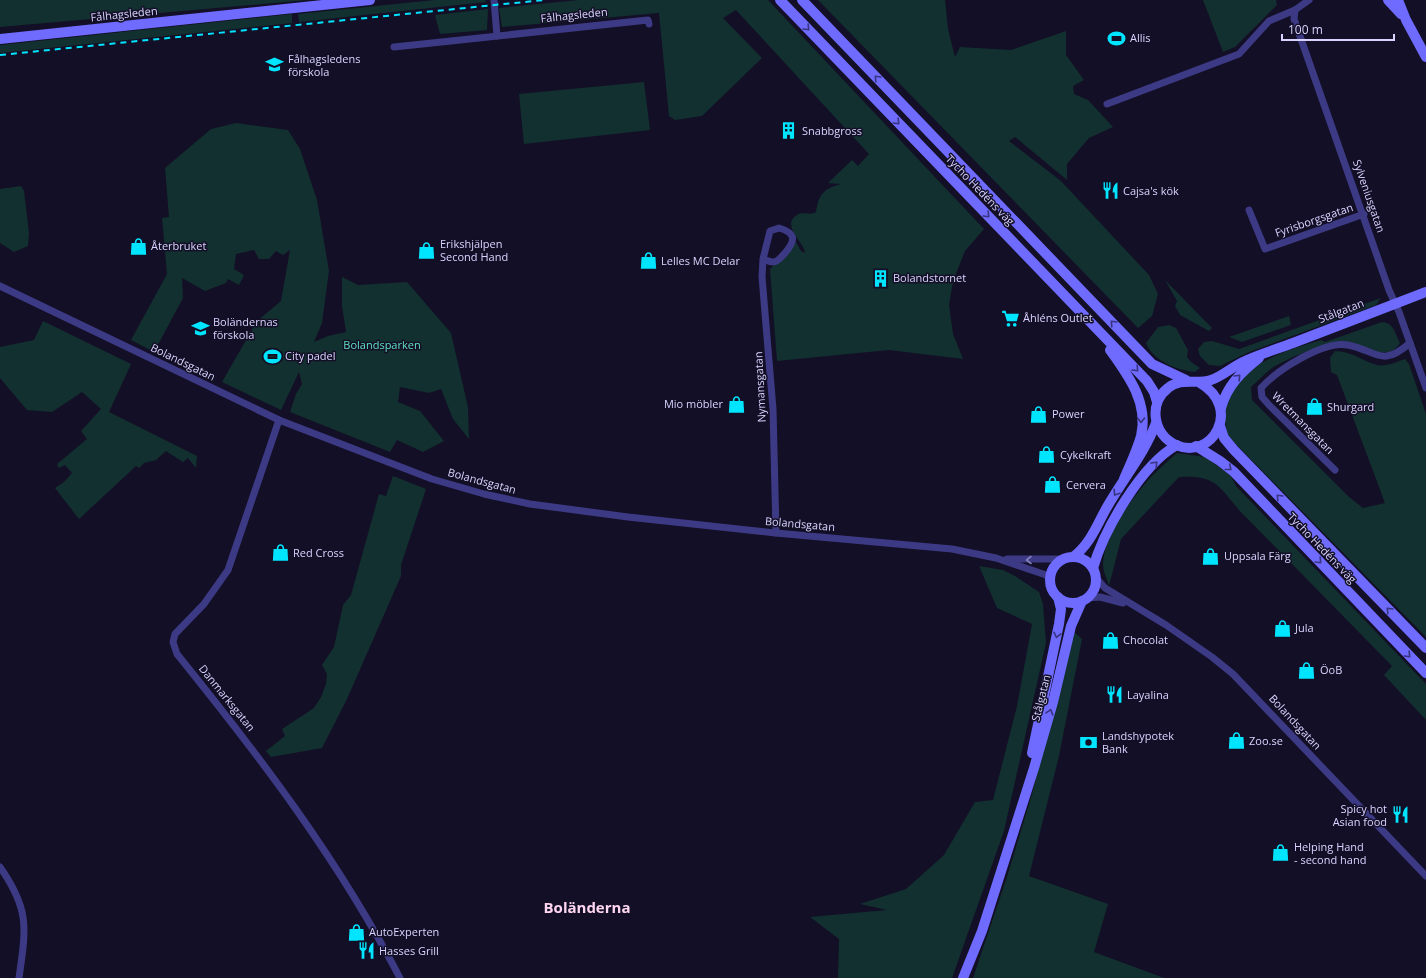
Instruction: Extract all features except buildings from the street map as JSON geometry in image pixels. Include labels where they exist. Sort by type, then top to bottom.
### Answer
[{"type":"main road","name":"Fålhagsleden","points":[[0,39],[370,0]]},
{"type":"main road","name":"Tycho Hedéns väg","points":[[780,0],[1147,381],[1154,392],[1157,402]]},
{"type":"main road","name":"Tycho Hedéns väg","points":[[802,0],[1152,364],[1186,380]]},
{"type":"main road","points":[[1388,0],[1406,20]]},
{"type":"main road","points":[[1398,0],[1406,20],[1426,57]]},
{"type":"main road","name":"Stålgatan","points":[[1200,383],[1212,379],[1245,361],[1426,292]]},
{"type":"main road","points":[[1093,325],[1130,379],[1138,396],[1142,410],[1141,435],[1124,479]]},
{"type":"main road","name":"Stålgatan","points":[[1221,408],[1225,395],[1234,381],[1265,354]]},
{"type":"main road","points":[[1186,380],[1200,383],[1210,388],[1218,397],[1221,408],[1220,426],[1214,435],[1206,442],[1196,446],[1177,445],[1168,440],[1160,432],[1156,423],[1155,412],[1157,402],[1169,387],[1186,380]]},
{"type":"main road","points":[[1068,558],[1085,560],[1094,568],[1097,579],[1095,588],[1085,599],[1070,602],[1058,597],[1053,591],[1050,579],[1053,569],[1087,544],[1109,503],[1148,444],[1156,423]]},
{"type":"main road","name":"Tycho Hedéns väg","points":[[1220,426],[1224,438],[1234,450],[1426,648]]},
{"type":"main road","points":[[1094,568],[1104,537],[1130,492],[1168,450],[1177,445]]},
{"type":"main road","name":"Tycho Hedéns väg","points":[[1196,446],[1234,472],[1426,673]]},
{"type":"main road","name":"Stålgatan","points":[[1023,802],[1059,624],[1061,609],[1058,597]]},
{"type":"main road","name":"Stålgatan","points":[[963,978],[982,931],[1023,802],[1053,702],[1071,626],[1085,599]]},
{"type":"street","points":[[494,0],[497,36]]},
{"type":"street","points":[[1107,104],[1239,54],[1269,21],[1295,10],[1309,0]]},
{"type":"street","name":"Sylveniusgatan","points":[[1295,10],[1294,19],[1364,214],[1394,304],[1426,388]]},
{"type":"street","name":"Fålhagsleden","points":[[394,47],[648,20],[649,24]]},
{"type":"street","name":"Fyrisborgsgatan","points":[[1249,210],[1265,249],[1364,214]]},
{"type":"street","name":"Nymansgatan","points":[[764,259],[772,262],[778,261],[793,242],[793,237],[787,230],[779,228],[770,232],[764,259],[762,276],[773,409],[776,533]]},
{"type":"street","name":"Bolandsgatan","points":[[0,286],[279,420],[432,479],[484,494],[568,510],[776,533],[952,549],[996,558],[1046,574],[1050,579]]},
{"type":"street","name":"Wretmansgatan","points":[[1335,470],[1269,405],[1262,397],[1261,388],[1269,378],[1286,366],[1324,349],[1339,345],[1348,345],[1374,355],[1388,357],[1401,351],[1410,343]]},
{"type":"street","name":"Danmarksgatan","points":[[279,420],[228,570],[204,604],[175,634],[173,642],[174,648],[177,654],[242,735],[319,841],[347,883],[400,978]]},
{"type":"street","name":"Bolandsgatan","points":[[996,558],[1068,558]]},
{"type":"street","name":"Bolandsgatan","points":[[1097,579],[1105,588],[1129,604],[1166,625],[1207,653],[1233,674],[1258,698],[1396,846],[1426,876]]},
{"type":"street","name":"Bolandsgatan","points":[[1085,599],[1100,597],[1129,604]]},
{"type":"street","points":[[0,867],[11,883],[21,903],[25,922],[19,978]]},
{"type":"green space","points":[[0,0],[308,0],[0,27]]},
{"type":"green space","points":[[434,0],[485,0],[486,2],[299,22],[298,14]]},
{"type":"green space","points":[[579,0],[768,0],[984,229],[965,251],[953,281],[949,305],[953,334],[963,359],[889,350],[777,361],[770,269],[796,242],[801,251],[805,253],[792,229],[792,219],[799,214],[811,214],[816,212],[820,197],[823,193],[830,188],[841,184],[828,183],[852,160],[858,166],[869,154],[736,10],[723,18],[762,58],[702,116],[675,120],[669,116],[659,13],[502,27],[499,8]]},
{"type":"green space","points":[[818,0],[945,0],[948,29],[955,57],[960,47],[1011,50],[1066,31],[1066,55],[1084,80],[1073,86],[1074,94],[1088,100],[1113,127],[1089,138],[1067,164],[1067,180],[1015,137],[1009,141],[1061,181],[1149,275],[1158,294],[1152,316],[1138,328]]},
{"type":"green space","points":[[1203,0],[1276,0],[1277,5],[1235,47],[1223,52]]},
{"type":"green space","points":[[488,9],[487,30],[440,34],[435,15]]},
{"type":"green space","points":[[292,14],[292,23],[0,53],[0,45]]},
{"type":"green space","points":[[644,82],[650,130],[524,144],[519,94]]},
{"type":"green space","name":"Bolandsparken","points":[[236,123],[288,130],[300,149],[317,200],[329,271],[322,323],[314,342],[328,336],[346,332],[342,306],[342,277],[358,285],[407,282],[451,333],[468,407],[469,439],[453,419],[441,389],[429,393],[400,387],[398,402],[420,411],[444,441],[423,452],[397,440],[390,452],[290,412],[296,394],[302,384],[299,372],[281,410],[222,382],[257,321],[281,301],[290,250],[283,255],[276,251],[269,259],[259,259],[254,250],[236,254],[234,269],[244,275],[239,285],[228,279],[226,283],[205,291],[182,278],[183,298],[154,352],[131,340],[167,274],[162,218],[169,217],[165,168],[211,129]]},
{"type":"green space","points":[[21,186],[24,191],[29,233],[28,246],[14,252],[0,243],[0,189]]},
{"type":"green space","points":[[1165,280],[1212,328],[1209,331],[1180,315],[1175,306],[1177,301]]},
{"type":"green space","points":[[1381,298],[1376,305],[1249,352],[1220,366],[1209,365],[1200,356],[1198,349],[1204,342],[1212,341],[1239,349]]},
{"type":"green space","points":[[1289,316],[1291,325],[1242,342],[1229,337]]},
{"type":"green space","points":[[43,321],[131,364],[109,412],[197,456],[196,468],[188,458],[183,462],[166,451],[156,460],[144,463],[139,468],[136,466],[79,519],[55,488],[64,482],[72,473],[65,465],[59,468],[57,464],[87,439],[81,431],[101,409],[82,392],[52,412],[27,410],[0,378],[0,347],[34,340]]},
{"type":"green space","points":[[1382,322],[1392,326],[1400,343],[1394,349],[1388,352],[1372,351],[1341,342],[1317,348],[1286,360],[1269,370],[1251,387],[1252,400],[1348,496],[1363,508],[1385,503],[1337,375],[1331,372],[1330,358],[1335,351],[1341,351],[1377,365],[1387,365],[1405,359],[1409,364],[1426,414],[1426,637],[1226,434],[1226,403],[1233,389],[1253,368],[1279,354],[1293,349],[1321,340],[1325,342]]},
{"type":"green space","points":[[1169,325],[1176,328],[1188,350],[1187,357],[1191,362],[1200,368],[1195,372],[1166,364],[1149,349],[1146,343],[1158,327]]},
{"type":"green space","points":[[1177,453],[1205,457],[1231,476],[1236,486],[1426,684],[1426,720],[1384,675],[1392,666],[1239,510],[1226,494],[1215,483],[1208,480],[1201,478],[1179,477],[1121,539],[1109,586],[1103,565],[1104,554],[1114,529],[1121,516],[1146,482]]},
{"type":"green space","points":[[393,476],[426,489],[401,565],[401,576],[347,699],[322,748],[271,757],[266,751],[285,736],[282,729],[314,708],[321,697],[326,684],[327,674],[322,665],[334,647],[343,605],[351,595],[379,494],[386,496]]},
{"type":"green space","points":[[979,566],[1003,570],[1015,576],[1039,592],[1043,604],[1046,643],[1004,831],[952,978],[838,978],[839,939],[810,917],[887,910],[860,904],[906,889],[944,855],[975,802],[993,800],[1017,706],[1032,624],[997,608]]},
{"type":"green space","points":[[1074,632],[1082,639],[1059,756],[1029,876],[1108,904],[1094,952],[1164,978],[973,978],[1007,877],[1032,794]]},
{"type":"railway","points":[[0,55],[544,0]]},
{"type":"place","name":"Allis","points":[[1117,38]]},
{"type":"place","name":"Fålhagsledens förskola","points":[[275,65]]},
{"type":"place","name":"Snabbgross","points":[[789,131]]},
{"type":"place","name":"Cajsa's kök","points":[[1110,191]]},
{"type":"place","name":"Återbruket","points":[[138,246]]},
{"type":"place","name":"Erikshjälpen Second Hand","points":[[427,250]]},
{"type":"place","name":"Lelles MC Delar","points":[[648,261]]},
{"type":"place","name":"Bolandstornet","points":[[880,278]]},
{"type":"place","name":"Åhléns Outlet","points":[[1010,318]]},
{"type":"place","name":"Boländernas förskola","points":[[200,328]]},
{"type":"place","name":"City padel","points":[[272,356]]},
{"type":"place","name":"Mio möbler","points":[[736,404]]},
{"type":"place","name":"Shurgard","points":[[1314,407]]},
{"type":"place","name":"Power","points":[[1039,414]]},
{"type":"place","name":"Cykelkraft","points":[[1047,455]]},
{"type":"place","name":"Cervera","points":[[1053,485]]},
{"type":"place","name":"Red Cross","points":[[280,553]]},
{"type":"place","name":"Uppsala Färg","points":[[1211,556]]},
{"type":"place","name":"Jula","points":[[1282,628]]},
{"type":"place","name":"Chocolat","points":[[1110,640]]},
{"type":"place","name":"ÖoB","points":[[1307,670]]},
{"type":"place","name":"Layalina","points":[[1114,695]]},
{"type":"place","name":"Zoo.se","points":[[1236,741]]},
{"type":"place","name":"Landshypotek Bank","points":[[1089,742]]},
{"type":"place","name":"Spicy hot Asian food","points":[[1400,815]]},
{"type":"place","name":"Helping Hand - second hand","points":[[1281,853]]},
{"type":"place","name":"AutoExperten","points":[[356,932]]},
{"type":"place","name":"Hasses Grill","points":[[366,951]]},
{"type":"district","name":"Boländerna","points":[[587,908]]}]
